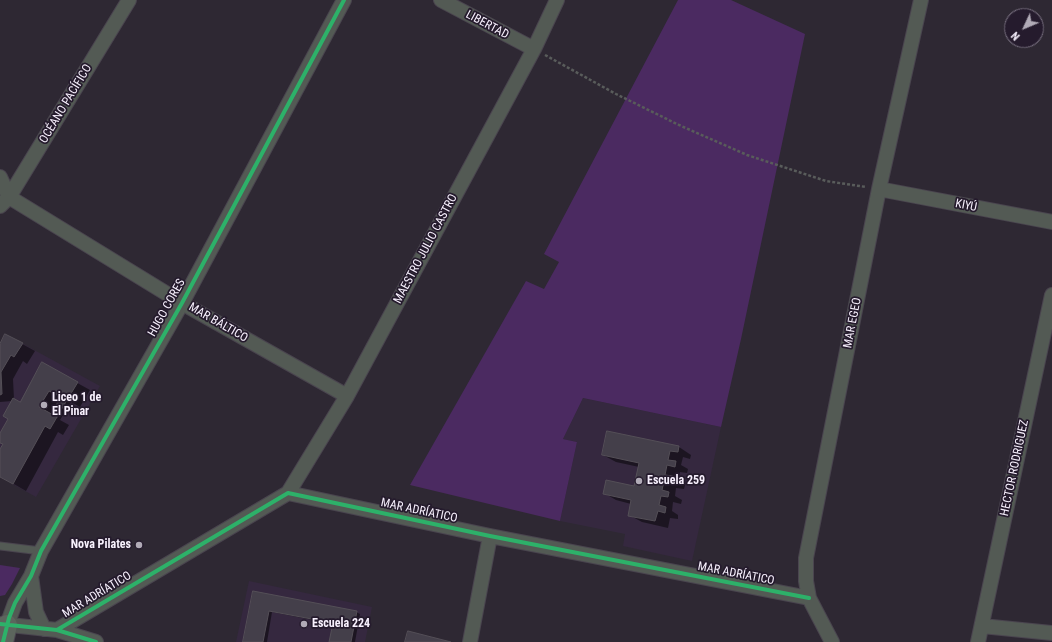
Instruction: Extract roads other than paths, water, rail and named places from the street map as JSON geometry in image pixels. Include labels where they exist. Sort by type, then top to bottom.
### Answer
[{"type":"street","name":"OCÉANO PACÍFICO","points":[[5,202],[129,0]]},
{"type":"street","name":"HUGO CORES","points":[[3,630],[15,603],[31,576],[41,552],[182,303],[344,0]]},
{"type":"street","name":"LIBERTAD","points":[[441,0],[534,49]]},
{"type":"street","name":"MAESTRO JULIO CASTRO","points":[[288,493],[347,396],[534,49],[557,0]]},
{"type":"street","name":"MAR EGEO","points":[[832,642],[809,598],[806,581],[806,558],[879,189],[922,0]]},
{"type":"street","points":[[0,177],[5,202]]},
{"type":"street","name":"KIYÚ","points":[[879,189],[1052,222]]},
{"type":"street","name":"MAR BÁLTICO","points":[[5,202],[347,396]]},
{"type":"street","name":"HECTOR RODRIGUEZ","points":[[978,642],[1052,295]]},
{"type":"street","name":"MAR ADRÍATICO","points":[[50,629],[288,493],[490,536],[809,598]]},
{"type":"street","points":[[470,642],[490,536]]},
{"type":"street","points":[[31,576],[36,612],[50,629]]},
{"type":"street","points":[[982,626],[1052,633]]},
{"type":"street","points":[[3,630],[50,629],[96,642]]},
{"type":"lane","points":[[0,546],[41,552]]},
{"type":"place","name":"Liceo 1 de El Pinar","points":[[44,405]]},
{"type":"place","name":"Escuela 259","points":[[639,481]]},
{"type":"place","name":"Nova Pilates","points":[[139,545]]},
{"type":"place","name":"Escuela 224","points":[[304,624]]}]
